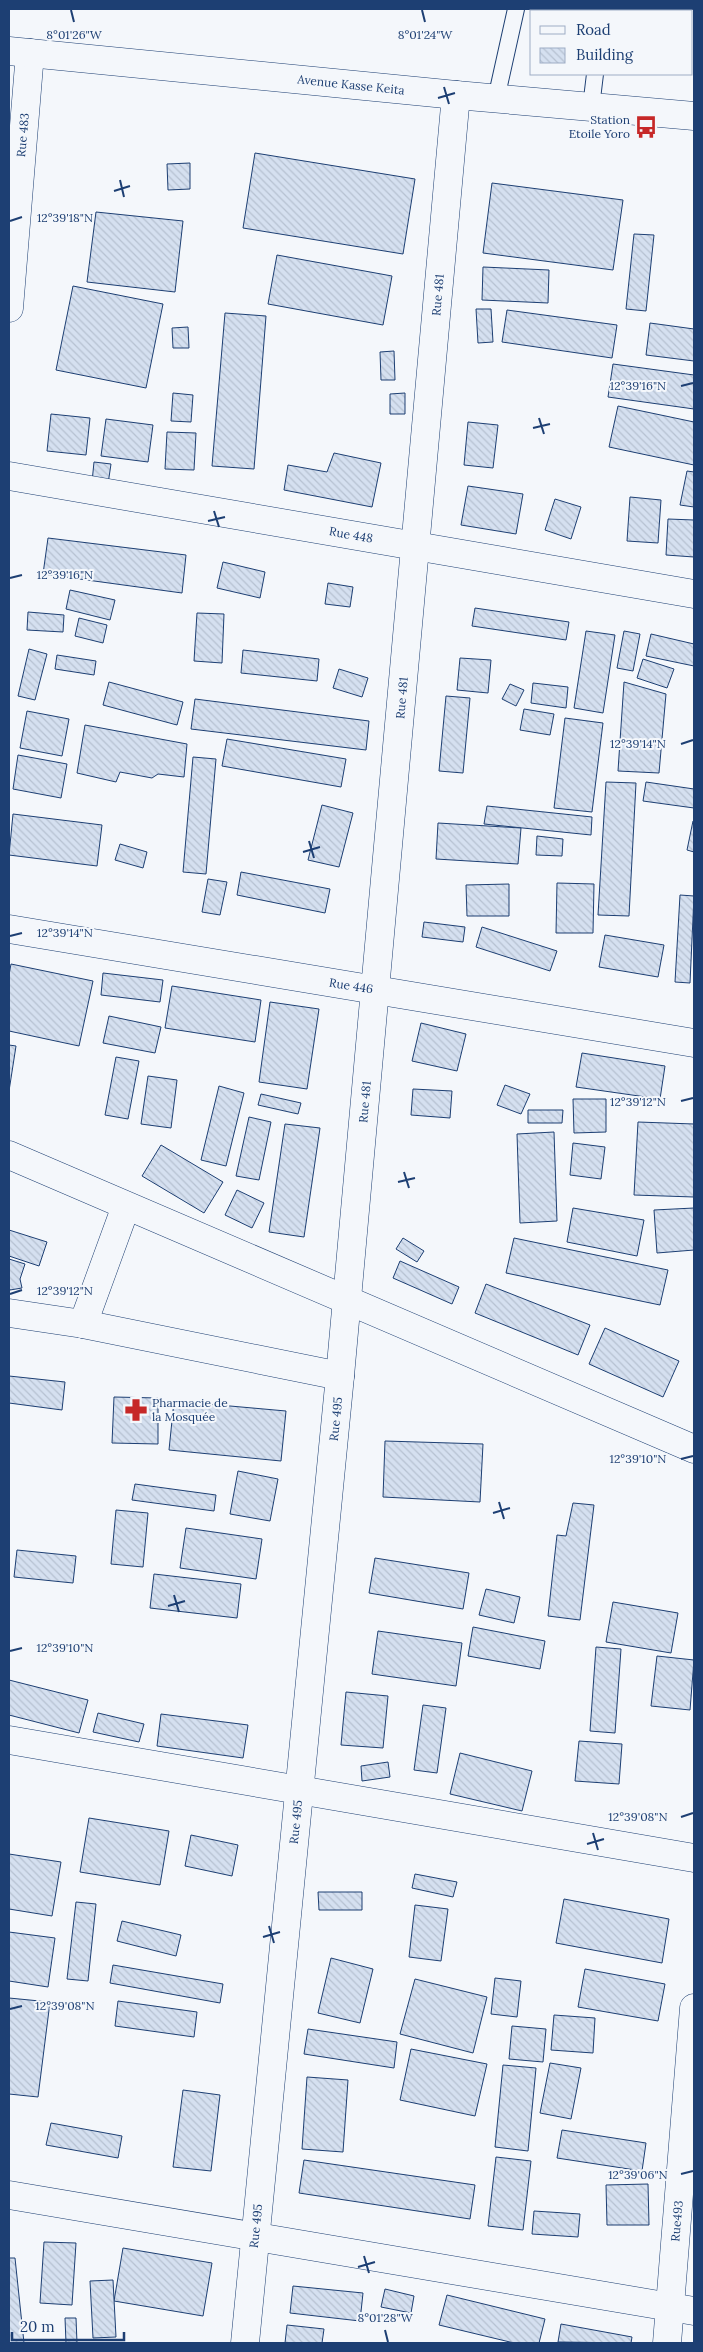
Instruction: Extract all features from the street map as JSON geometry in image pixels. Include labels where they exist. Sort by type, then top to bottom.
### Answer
[{"type":"street","name":"Avenue Kasse Keita","points":[[19,52],[496,99],[694,116]]},
{"type":"street","name":"Rue 483","points":[[9,308],[19,52]]},
{"type":"street","name":"Rue 481","points":[[347,1302],[456,95]]},
{"type":"street","name":"Rue 448","points":[[9,476],[694,594]]},
{"type":"street","name":"Rue 446","points":[[9,929],[694,1043]]},
{"type":"street","points":[[9,1155],[347,1302],[694,1449]]},
{"type":"street","points":[[84,1324],[126,1206]]},
{"type":"street","name":"Rue 495","points":[[245,2343],[347,1302]]},
{"type":"street","points":[[9,1313],[84,1324],[340,1376]]},
{"type":"street","points":[[9,1740],[694,1858]]},
{"type":"street","name":"Rue493","points":[[667,2343],[682,2309],[694,2008]]},
{"type":"street","points":[[9,2195],[682,2309]]},
{"type":"lane","points":[[496,99],[516,9]]},
{"type":"lane","points":[[591,107],[595,75]]},
{"type":"building","points":[[255,153],[415,179],[403,254],[243,228]]},
{"type":"building","points":[[190,163],[190,189],[168,190],[167,164]]},
{"type":"building","points":[[492,183],[623,200],[613,270],[483,253]]},
{"type":"building","points":[[96,212],[183,221],[175,292],[87,282]]},
{"type":"building","points":[[634,234],[654,235],[646,311],[626,309]]},
{"type":"building","points":[[277,255],[392,276],[383,325],[268,304]]},
{"type":"building","points":[[483,267],[549,270],[548,303],[482,300]]},
{"type":"building","points":[[73,286],[163,304],[146,388],[56,370]]},
{"type":"building","points":[[476,309],[491,309],[493,342],[478,343]]},
{"type":"building","points":[[507,310],[617,325],[612,358],[502,342]]},
{"type":"building","points":[[225,313],[266,316],[254,469],[212,466]]},
{"type":"building","points":[[650,323],[694,329],[694,361],[646,355]]},
{"type":"building","points":[[188,327],[189,348],[173,348],[172,328]]},
{"type":"building","points":[[394,351],[395,380],[381,380],[380,352]]},
{"type":"building","points":[[613,364],[694,375],[694,409],[608,397]]},
{"type":"building","points":[[173,393],[193,395],[191,422],[171,421]]},
{"type":"building","points":[[405,393],[405,414],[390,414],[390,394]]},
{"type":"building","points":[[618,406],[694,422],[694,465],[609,447]]},
{"type":"building","points":[[51,414],[90,418],[86,455],[47,451]]},
{"type":"building","points":[[106,419],[153,425],[148,462],[101,456]]},
{"type":"building","points":[[468,422],[498,425],[493,468],[464,465]]},
{"type":"building","points":[[167,432],[196,433],[194,470],[165,469]]},
{"type":"building","points":[[334,453],[381,463],[372,507],[284,490],[288,465],[327,472]]},
{"type":"building","points":[[94,462],[111,464],[108,484],[92,482]]},
{"type":"building","points":[[687,471],[694,472],[694,507],[680,505]]},
{"type":"building","points":[[468,486],[523,494],[516,534],[461,525]]},
{"type":"building","points":[[630,497],[661,500],[658,543],[627,541]]},
{"type":"building","points":[[555,499],[581,507],[571,539],[545,530]]},
{"type":"building","points":[[668,519],[694,520],[694,557],[666,555]]},
{"type":"building","points":[[48,538],[186,555],[182,593],[43,574]]},
{"type":"building","points":[[223,562],[265,572],[260,598],[217,588]]},
{"type":"building","points":[[328,583],[353,587],[350,607],[325,604]]},
{"type":"building","points":[[70,590],[115,600],[110,620],[66,609]]},
{"type":"building","points":[[475,608],[569,622],[566,640],[472,626]]},
{"type":"building","points":[[28,612],[64,615],[63,632],[27,630]]},
{"type":"building","points":[[197,613],[224,614],[222,663],[194,661]]},
{"type":"building","points":[[79,618],[107,625],[103,643],[75,636]]},
{"type":"building","points":[[586,631],[615,635],[603,713],[574,708]]},
{"type":"building","points":[[624,631],[640,634],[633,671],[617,668]]},
{"type":"building","points":[[651,634],[694,644],[694,666],[646,656]]},
{"type":"building","points":[[29,649],[47,654],[35,700],[18,696]]},
{"type":"building","points":[[243,650],[319,659],[317,681],[241,673]]},
{"type":"building","points":[[57,655],[96,661],[94,675],[55,669]]},
{"type":"building","points":[[460,658],[491,660],[488,693],[457,690]]},
{"type":"building","points":[[643,659],[674,669],[667,688],[637,678]]},
{"type":"building","points":[[339,669],[368,678],[362,697],[333,688]]},
{"type":"building","points":[[109,682],[183,702],[177,725],[103,705]]},
{"type":"building","points":[[624,682],[666,694],[659,773],[618,771]]},
{"type":"building","points":[[533,683],[568,687],[566,708],[531,703]]},
{"type":"building","points":[[510,684],[524,690],[516,706],[502,699]]},
{"type":"building","points":[[446,696],[470,698],[463,773],[439,771]]},
{"type":"building","points":[[195,699],[369,721],[366,750],[191,729]]},
{"type":"building","points":[[524,709],[554,714],[550,735],[520,730]]},
{"type":"building","points":[[27,711],[69,719],[62,756],[20,748]]},
{"type":"building","points":[[565,718],[603,723],[592,812],[554,808]]},
{"type":"building","points":[[85,725],[187,744],[184,777],[158,774],[152,778],[120,772],[116,782],[77,773]]},
{"type":"building","points":[[227,739],[346,759],[341,787],[222,766]]},
{"type":"building","points":[[18,755],[67,764],[61,798],[13,789]]},
{"type":"building","points":[[193,757],[216,759],[206,874],[183,872]]},
{"type":"building","points":[[606,782],[636,783],[629,916],[598,915]]},
{"type":"building","points":[[646,782],[694,789],[694,808],[643,801]]},
{"type":"building","points":[[322,805],[353,813],[339,867],[308,860]]},
{"type":"building","points":[[487,806],[592,817],[591,835],[484,824]]},
{"type":"building","points":[[13,814],[102,825],[97,866],[9,855]]},
{"type":"building","points":[[694,821],[694,852],[687,850]]},
{"type":"building","points":[[438,823],[521,828],[518,864],[436,859]]},
{"type":"building","points":[[537,836],[563,839],[562,856],[536,855]]},
{"type":"building","points":[[120,844],[147,852],[143,868],[115,860]]},
{"type":"building","points":[[241,872],[330,889],[325,913],[237,895]]},
{"type":"building","points":[[208,879],[227,882],[220,915],[202,912]]},
{"type":"building","points":[[557,883],[594,884],[593,933],[556,933]]},
{"type":"building","points":[[509,884],[509,916],[467,916],[466,885]]},
{"type":"building","points":[[680,895],[694,896],[690,983],[675,982]]},
{"type":"building","points":[[424,922],[465,927],[463,942],[422,937]]},
{"type":"building","points":[[482,927],[557,951],[550,971],[476,947]]},
{"type":"building","points":[[605,935],[664,945],[658,977],[599,967]]},
{"type":"building","points":[[11,964],[93,981],[79,1046],[9,1031],[9,975]]},
{"type":"building","points":[[103,973],[163,980],[160,1002],[101,995]]},
{"type":"building","points":[[172,986],[261,1000],[255,1042],[165,1028]]},
{"type":"building","points":[[270,1002],[319,1009],[307,1089],[259,1082]]},
{"type":"building","points":[[109,1016],[161,1027],[155,1053],[103,1043]]},
{"type":"building","points":[[421,1023],[466,1034],[457,1071],[412,1061]]},
{"type":"building","points":[[9,1045],[16,1046],[9,1091]]},
{"type":"building","points":[[582,1053],[665,1066],[660,1099],[576,1087]]},
{"type":"building","points":[[116,1057],[139,1061],[128,1119],[105,1115]]},
{"type":"building","points":[[148,1076],[177,1080],[171,1128],[141,1124]]},
{"type":"building","points":[[505,1085],[530,1094],[521,1114],[497,1105]]},
{"type":"building","points":[[219,1086],[244,1093],[226,1166],[201,1160]]},
{"type":"building","points":[[413,1089],[452,1091],[450,1118],[411,1115]]},
{"type":"building","points":[[261,1094],[301,1103],[298,1114],[258,1105]]},
{"type":"building","points":[[573,1099],[606,1099],[606,1132],[574,1133]]},
{"type":"building","points":[[528,1110],[563,1110],[562,1123],[528,1123]]},
{"type":"building","points":[[249,1117],[271,1122],[259,1180],[236,1176]]},
{"type":"building","points":[[638,1122],[694,1124],[694,1197],[634,1195]]},
{"type":"building","points":[[285,1124],[320,1128],[304,1237],[269,1232]]},
{"type":"building","points":[[554,1132],[557,1221],[520,1223],[517,1134]]},
{"type":"building","points":[[573,1143],[605,1147],[601,1179],[570,1175]]},
{"type":"building","points":[[161,1145],[223,1182],[204,1213],[142,1176]]},
{"type":"building","points":[[237,1190],[264,1203],[252,1228],[225,1215]]},
{"type":"building","points":[[573,1208],[644,1220],[637,1256],[567,1242]]},
{"type":"building","points":[[694,1208],[694,1250],[657,1253],[654,1210]]},
{"type":"building","points":[[9,1230],[47,1242],[39,1266],[9,1256]]},
{"type":"building","points":[[403,1238],[424,1251],[417,1262],[396,1249]]},
{"type":"building","points":[[514,1238],[668,1270],[660,1305],[506,1273]]},
{"type":"building","points":[[9,1259],[25,1264],[20,1279],[22,1288],[10,1290]]},
{"type":"building","points":[[400,1261],[459,1287],[452,1304],[393,1278]]},
{"type":"building","points":[[486,1284],[590,1325],[578,1355],[475,1313]]},
{"type":"building","points":[[605,1328],[679,1361],[663,1397],[589,1364]]},
{"type":"building","points":[[9,1376],[65,1382],[62,1410],[9,1403]]},
{"type":"building","points":[[114,1397],[158,1398],[158,1444],[112,1443]]},
{"type":"building","points":[[174,1401],[286,1411],[281,1461],[169,1450]]},
{"type":"building","points":[[385,1441],[483,1444],[480,1502],[383,1497]]},
{"type":"building","points":[[238,1471],[278,1479],[270,1521],[230,1514]]},
{"type":"building","points":[[135,1484],[216,1495],[214,1511],[132,1500]]},
{"type":"building","points":[[573,1503],[594,1505],[580,1620],[548,1616],[557,1535],[566,1536]]},
{"type":"building","points":[[116,1510],[148,1513],[143,1567],[111,1564]]},
{"type":"building","points":[[186,1528],[262,1539],[256,1579],[180,1568]]},
{"type":"building","points":[[17,1550],[76,1556],[73,1583],[14,1577]]},
{"type":"building","points":[[375,1558],[469,1573],[463,1609],[369,1593]]},
{"type":"building","points":[[154,1574],[241,1584],[237,1618],[150,1608]]},
{"type":"building","points":[[486,1589],[520,1597],[514,1623],[479,1615]]},
{"type":"building","points":[[613,1602],[678,1613],[671,1653],[606,1642]]},
{"type":"building","points":[[473,1627],[545,1641],[540,1669],[468,1656]]},
{"type":"building","points":[[378,1631],[462,1643],[456,1686],[372,1674]]},
{"type":"building","points":[[596,1647],[621,1649],[615,1733],[590,1731]]},
{"type":"building","points":[[657,1656],[694,1660],[690,1710],[651,1706]]},
{"type":"building","points":[[9,1680],[88,1700],[79,1733],[9,1715]]},
{"type":"building","points":[[346,1692],[388,1696],[383,1748],[341,1745]]},
{"type":"building","points":[[423,1705],[446,1708],[437,1773],[414,1770]]},
{"type":"building","points":[[98,1713],[144,1724],[139,1742],[93,1732]]},
{"type":"building","points":[[161,1714],[248,1725],[243,1758],[157,1746]]},
{"type":"building","points":[[579,1741],[622,1744],[619,1784],[575,1781]]},
{"type":"building","points":[[460,1753],[532,1771],[522,1811],[450,1794]]},
{"type":"building","points":[[388,1762],[390,1777],[362,1781],[361,1766]]},
{"type":"building","points":[[89,1818],[169,1831],[160,1885],[80,1872]]},
{"type":"building","points":[[191,1835],[238,1845],[232,1876],[185,1866]]},
{"type":"building","points":[[9,1854],[61,1862],[52,1916],[9,1909]]},
{"type":"building","points":[[415,1874],[457,1882],[453,1897],[412,1888]]},
{"type":"building","points":[[318,1892],[362,1892],[362,1910],[319,1910]]},
{"type":"building","points":[[564,1899],[669,1919],[662,1963],[556,1943]]},
{"type":"building","points":[[76,1902],[96,1904],[88,1981],[67,1979]]},
{"type":"building","points":[[415,1905],[448,1909],[441,1961],[409,1957]]},
{"type":"building","points":[[122,1921],[181,1935],[176,1956],[117,1941]]},
{"type":"building","points":[[9,1932],[55,1938],[48,1987],[9,1981]]},
{"type":"building","points":[[331,1958],[373,1969],[360,2023],[318,2013]]},
{"type":"building","points":[[113,1965],[223,1984],[220,2003],[110,1983]]},
{"type":"building","points":[[585,1969],[665,1984],[658,2021],[578,2007]]},
{"type":"building","points":[[495,1978],[521,1981],[517,2017],[491,2014]]},
{"type":"building","points":[[415,1979],[487,1997],[473,2053],[400,2034]]},
{"type":"building","points":[[9,1998],[50,2002],[38,2097],[9,2094]]},
{"type":"building","points":[[118,2001],[197,2012],[194,2037],[115,2026]]},
{"type":"building","points":[[554,2015],[595,2018],[593,2053],[551,2050]]},
{"type":"building","points":[[512,2026],[546,2029],[543,2062],[509,2059]]},
{"type":"building","points":[[308,2029],[397,2042],[394,2068],[304,2054]]},
{"type":"building","points":[[411,2049],[487,2064],[475,2116],[400,2100]]},
{"type":"building","points":[[550,2063],[581,2068],[571,2119],[540,2113]]},
{"type":"building","points":[[503,2065],[536,2068],[528,2151],[495,2147]]},
{"type":"building","points":[[307,2077],[348,2080],[343,2152],[302,2149]]},
{"type":"building","points":[[183,2090],[220,2095],[211,2171],[173,2167]]},
{"type":"building","points":[[51,2123],[122,2136],[118,2158],[46,2145]]},
{"type":"building","points":[[562,2130],[646,2143],[642,2171],[557,2158]]},
{"type":"building","points":[[496,2157],[531,2161],[523,2230],[488,2226]]},
{"type":"building","points":[[304,2160],[475,2185],[470,2219],[299,2193]]},
{"type":"building","points":[[648,2184],[649,2225],[607,2225],[606,2185]]},
{"type":"building","points":[[534,2211],[580,2214],[578,2237],[532,2234]]},
{"type":"building","points":[[44,2242],[76,2243],[72,2305],[40,2303]]},
{"type":"building","points":[[123,2248],[212,2263],[203,2316],[114,2301]]},
{"type":"building","points":[[9,2258],[15,2258],[24,2343],[9,2343]]},
{"type":"building","points":[[113,2280],[116,2337],[93,2338],[90,2281]]},
{"type":"building","points":[[293,2286],[363,2293],[360,2321],[290,2313]]},
{"type":"building","points":[[385,2289],[414,2296],[411,2313],[381,2307]]},
{"type":"building","points":[[447,2295],[545,2319],[539,2343],[514,2343],[439,2325]]},
{"type":"building","points":[[65,2318],[76,2318],[77,2343],[66,2343]]},
{"type":"building","points":[[561,2324],[632,2337],[631,2343],[558,2342]]},
{"type":"building","points":[[287,2325],[324,2329],[322,2343],[285,2343]]},
{"type":"place","name":"Station Etoile Yoro","points":[[646,127]]},
{"type":"place","name":"Pharmacie de la Mosquée","points":[[136,1410]]}]
